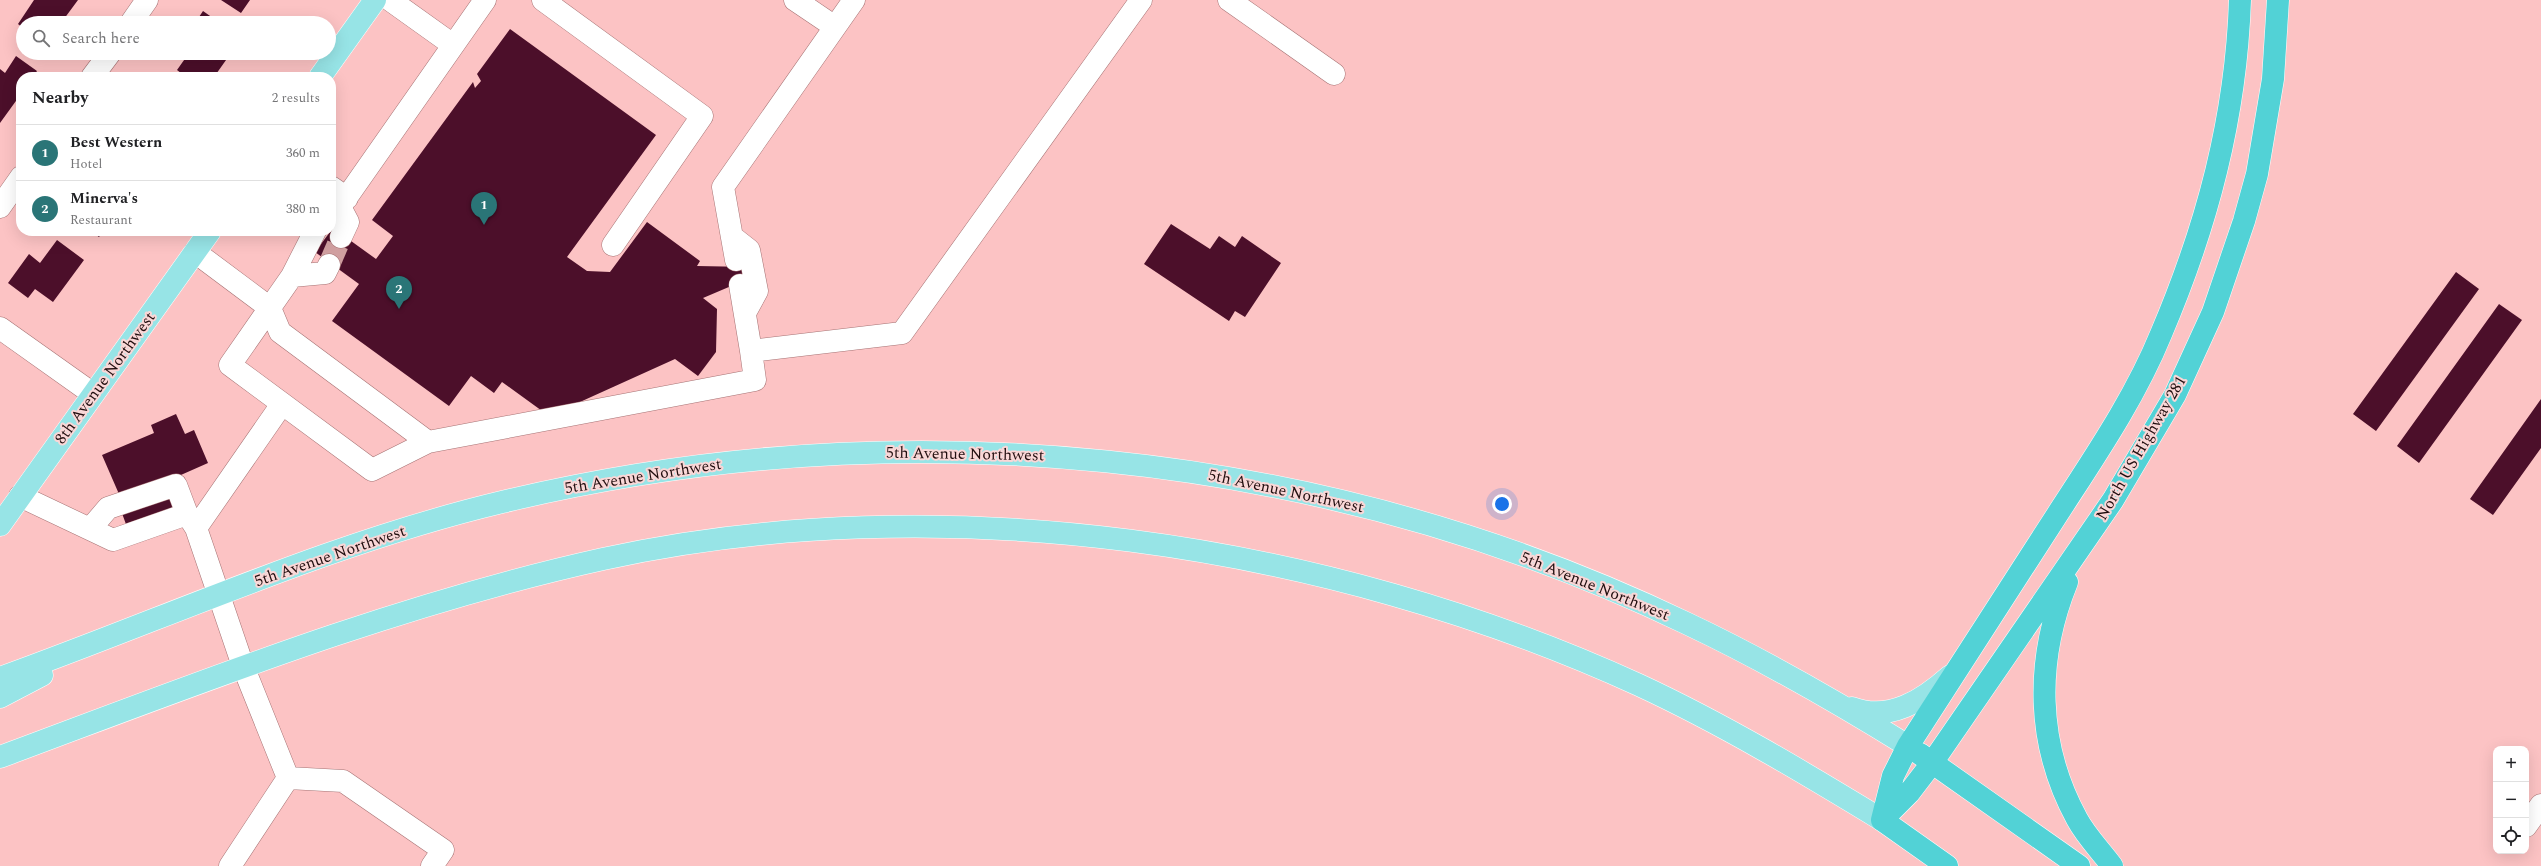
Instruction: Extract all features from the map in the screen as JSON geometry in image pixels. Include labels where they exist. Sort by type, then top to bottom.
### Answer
[{"type":"highway","points":[[1947,866],[1882,820],[1893,776],[1908,746],[2118,420],[2161,336],[2199,237],[2215,182],[2225,134],[2239,30],[2240,0]]},
{"type":"highway","name":"North US Highway 281","points":[[1882,820],[1909,793],[1932,763],[2113,500],[2175,395],[2213,312],[2244,221],[2257,174],[2273,79],[2278,0]]},
{"type":"highway","points":[[2112,866],[2078,821],[2065,794],[2053,762],[2046,721],[2044,676],[2048,643],[2056,608],[2068,581],[2113,500]]},
{"type":"highway","points":[[1908,746],[2079,866]]},
{"type":"main road","points":[[336,55],[375,0]]},
{"type":"main road","points":[[324,72],[332,60]]},
{"type":"main road","name":"8th Avenue Northwest","points":[[0,525],[206,236]]},
{"type":"main road","name":"5th Avenue Northwest","points":[[0,678],[219,595],[414,526],[498,503],[647,473],[724,462],[807,455],[885,452],[1033,454],[1182,470],[1257,482],[1400,516],[1497,547],[1631,598],[1741,650],[1831,700],[1908,746]]},
{"type":"main road","points":[[0,757],[243,666],[373,621],[470,591],[606,558],[706,542],[824,529],[886,527],[1006,530],[1146,542],[1283,565],[1399,595],[1525,638],[1641,686],[1790,763],[1882,820]]},
{"type":"main road","points":[[0,697],[123,631]]},
{"type":"main road","points":[[0,668],[41,663]]},
{"type":"main road","points":[[1831,700],[1857,710],[1893,710],[1911,705],[1930,694],[1957,670]]},
{"type":"street","points":[[136,16],[147,0]]},
{"type":"street","points":[[390,0],[453,45]]},
{"type":"street","points":[[341,237],[348,222],[337,201],[485,0]]},
{"type":"street","points":[[543,0],[702,116],[614,245]]},
{"type":"street","points":[[795,0],[835,27]]},
{"type":"street","points":[[736,260],[723,187],[854,0]]},
{"type":"street","points":[[1229,0],[1334,74]]},
{"type":"street","points":[[751,351],[902,333],[1132,3]]},
{"type":"street","points":[[96,72],[105,60]]},
{"type":"street","points":[[0,207],[16,185]]},
{"type":"street","points":[[312,236],[292,276],[230,365],[372,470],[428,442],[755,380],[740,285]]},
{"type":"street","points":[[732,236],[749,250],[757,291],[745,313]]},
{"type":"street","points":[[195,252],[270,308],[280,332],[428,442]]},
{"type":"street","points":[[292,276],[325,272],[328,265]]},
{"type":"street","points":[[0,328],[93,394]]},
{"type":"street","points":[[20,496],[113,540],[192,521],[282,404]]},
{"type":"street","points":[[90,529],[108,508],[176,485],[192,521],[243,666],[288,778]]},
{"type":"street","points":[[230,866],[288,778]]},
{"type":"street","points":[[288,778],[343,781],[443,850],[432,866]]},
{"type":"street","points":[[2529,822],[2541,805]]},
{"type":"building","points":[[34,0],[78,0],[66,16],[23,16]]},
{"type":"building","points":[[221,0],[250,0],[241,13]]},
{"type":"building","points":[[203,11],[210,16],[200,16]]},
{"type":"building","points":[[510,29],[656,135],[567,257],[587,271],[610,272],[647,222],[700,261],[697,266],[750,267],[750,278],[703,298],[717,309],[716,352],[698,376],[675,359],[549,416],[502,382],[494,393],[471,376],[449,406],[332,321],[359,284],[315,252],[327,236],[336,236],[336,230],[376,259],[393,236],[372,220],[473,82],[475,88],[481,81],[477,74]]},
{"type":"building","points":[[16,56],[16,60],[22,60],[37,71],[16,72],[16,101],[0,123],[0,69],[5,73]]},
{"type":"building","points":[[184,60],[226,60],[218,72],[180,72],[177,70]]},
{"type":"building","points":[[1171,224],[1210,249],[1219,236],[1235,247],[1242,236],[1281,263],[1245,317],[1235,311],[1229,321],[1144,264]]},
{"type":"building","points":[[57,240],[84,260],[53,302],[35,289],[28,298],[8,283],[29,254],[40,263]]},
{"type":"building","points":[[2456,272],[2479,289],[2376,431],[2353,414]]},
{"type":"building","points":[[2499,304],[2522,320],[2419,463],[2397,446]]},
{"type":"building","points":[[2541,399],[2541,448],[2493,515],[2470,499]]},
{"type":"building","points":[[176,414],[185,434],[194,430],[208,463],[122,501],[102,455],[154,433],[151,425]]},
{"type":"building","points":[[170,488],[177,509],[127,527],[119,505]]},
{"type":"tunnel","points":[[329,265],[341,237]]},
{"type":"place","name":"Best Western","points":[[484,225]]},
{"type":"place","name":"Minerva's","points":[[399,309]]}]
